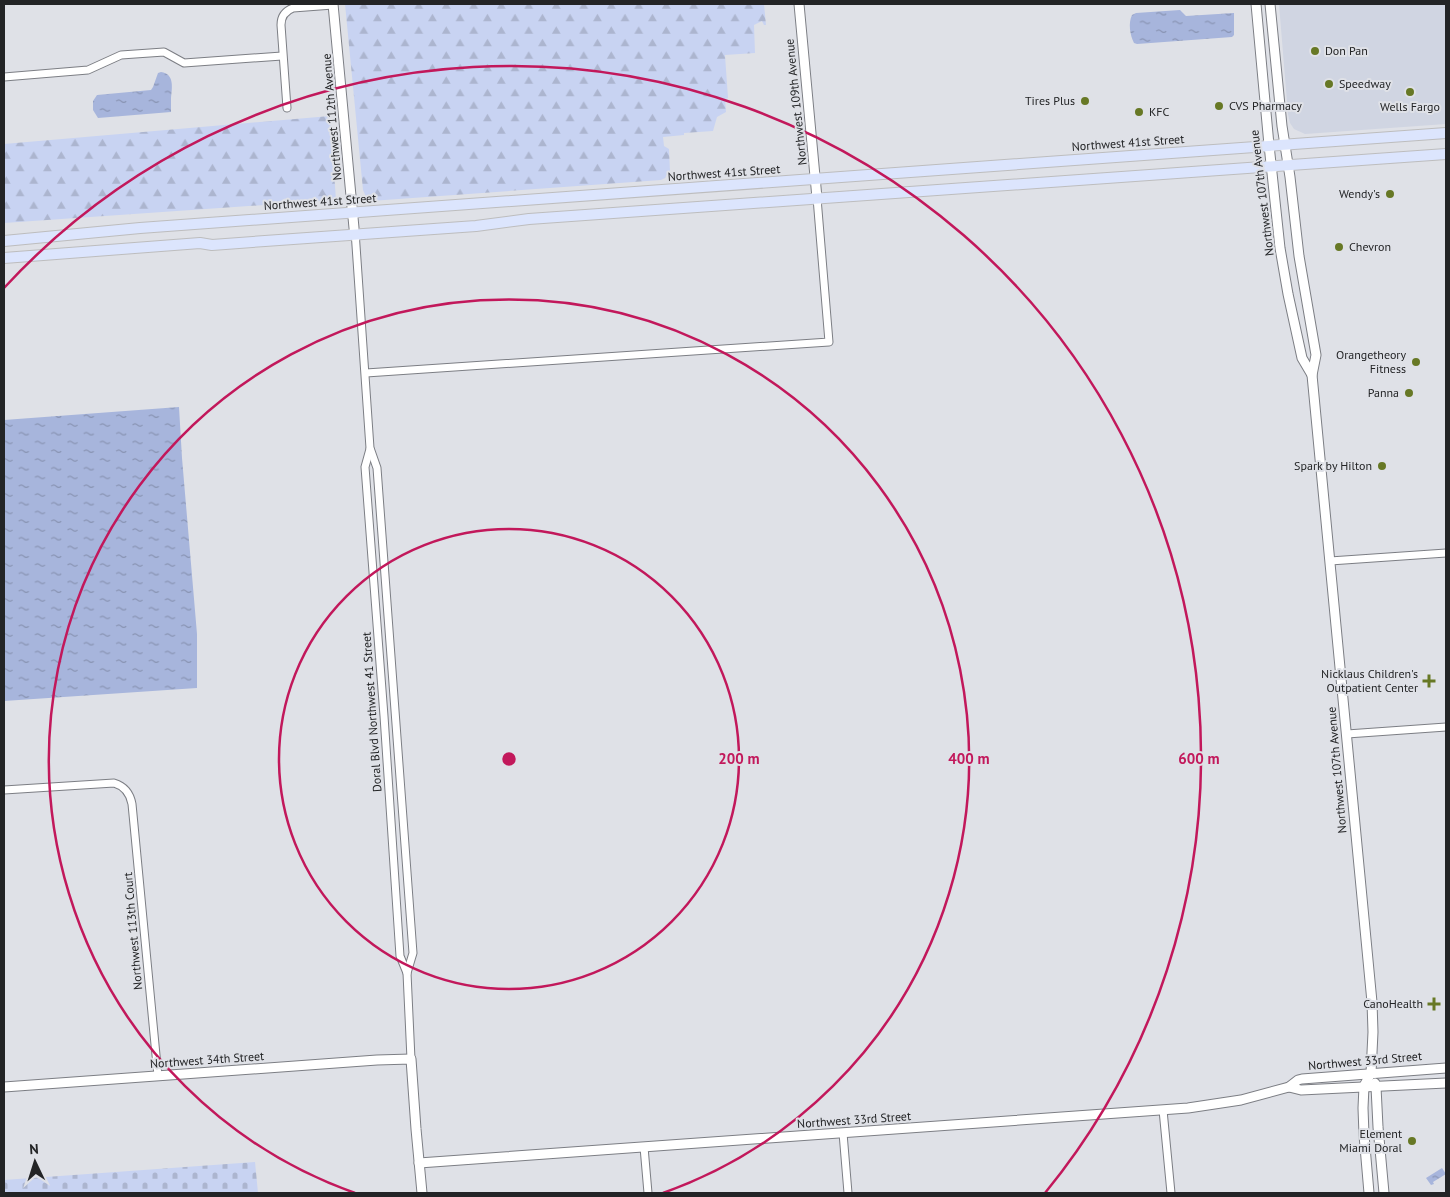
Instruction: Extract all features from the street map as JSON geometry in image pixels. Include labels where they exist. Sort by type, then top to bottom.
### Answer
[{"type":"main road","name":"Northwest 41st Street","points":[[4,241],[140,228],[353,212],[1446,133]]},
{"type":"main road","points":[[4,258],[200,243],[223,244],[355,231],[491,224],[530,219],[1446,154]]},
{"type":"main road","points":[[30,255],[43,245],[50,236]]},
{"type":"street","points":[[287,108],[280,25],[285,13],[293,8],[333,4]]},
{"type":"street","name":"Northwest 112th Avenue","points":[[333,4],[355,231]]},
{"type":"street","name":"Northwest 109th Avenue","points":[[799,4],[817,198]]},
{"type":"street","name":"Northwest 107th Avenue","points":[[1256,4],[1268,145],[1280,241],[1288,292],[1302,358],[1312,375]]},
{"type":"street","name":"Northwest 107th Avenue","points":[[1270,4],[1284,144],[1297,240],[1316,354],[1312,375],[1373,1010],[1371,1073],[1376,1086],[1384,1193]]},
{"type":"street","points":[[4,77],[88,70],[121,55],[164,52],[184,63],[282,56]]},
{"type":"street","points":[[366,373],[829,342],[817,198]]},
{"type":"street","name":"Doral Blvd Northwest 41 Street","points":[[355,231],[370,448],[377,468],[410,909],[413,953],[407,973]]},
{"type":"street","name":"Doral Blvd Northwest 41 Street","points":[[370,448],[365,467],[400,956],[407,973],[412,1058]]},
{"type":"street","points":[[1330,562],[1446,553]]},
{"type":"street","points":[[1347,734],[1446,727]]},
{"type":"street","name":"Northwest 113th Court","points":[[4,790],[110,783],[122,786],[130,796],[158,1076]]},
{"type":"street","points":[[412,1058],[422,1193]]},
{"type":"street","name":"Northwest 34th Street","points":[[4,1087],[412,1058]]},
{"type":"street","name":"Northwest 33rd Street","points":[[419,1163],[1197,1107],[1234,1102],[1289,1087],[1302,1079],[1446,1068]]},
{"type":"street","name":"Northwest 107th Avenue","points":[[1369,1193],[1363,1127],[1364,1086],[1371,1073]]},
{"type":"street","name":"Northwest 33rd Street","points":[[1289,1087],[1301,1090],[1446,1083]]},
{"type":"street","points":[[1163,1110],[1171,1193]]},
{"type":"street","points":[[843,1133],[848,1193]]},
{"type":"street","points":[[644,1147],[648,1193]]},
{"type":"shaded area","points":[[1279,4],[1446,4],[1446,124],[1305,134],[1294,129],[1288,114]]},
{"type":"green space","points":[[345,4],[764,4],[766,25],[762,21],[754,25],[755,53],[725,55],[728,98],[725,99],[726,112],[717,117],[713,131],[663,137],[664,146],[669,149],[670,172],[661,180],[371,201],[367,199],[363,190]]},
{"type":"green space","points":[[330,116],[336,200],[4,223],[4,144]]},
{"type":"green space","points":[[255,1162],[258,1193],[4,1193],[4,1180]]},
{"type":"water","points":[[1180,10],[1186,16],[1234,13],[1234,35],[1232,37],[1134,43],[1130,29],[1132,15],[1136,13]]},
{"type":"water","points":[[161,72],[169,76],[172,82],[171,112],[98,118],[93,110],[93,101],[97,95],[151,90],[158,73]]},
{"type":"water","points":[[179,407],[197,634],[197,688],[4,701],[4,420]]},
{"type":"water","points":[[1442,1168],[1446,1174],[1431,1185],[1426,1178]]},
{"type":"place","name":"Don Pan","points":[[1315,51]]},
{"type":"place","name":"Speedway","points":[[1329,84]]},
{"type":"place","name":"Wells Fargo","points":[[1410,92]]},
{"type":"place","name":"Tires Plus","points":[[1085,101]]},
{"type":"place","name":"CVS Pharmacy","points":[[1219,106]]},
{"type":"place","name":"KFC","points":[[1139,112]]},
{"type":"place","name":"Wendy's","points":[[1390,194]]},
{"type":"place","name":"Chevron","points":[[1339,247]]},
{"type":"place","name":"Orangetheory Fitness","points":[[1416,362]]},
{"type":"place","name":"Panna","points":[[1409,393]]},
{"type":"place","name":"Spark by Hilton","points":[[1382,466]]},
{"type":"place","name":"Nicklaus Children's Outpatient Center","points":[[1429,681]]},
{"type":"place","name":"CanoHealth","points":[[1434,1004]]},
{"type":"place","name":"Element Miami Doral","points":[[1412,1141]]}]
